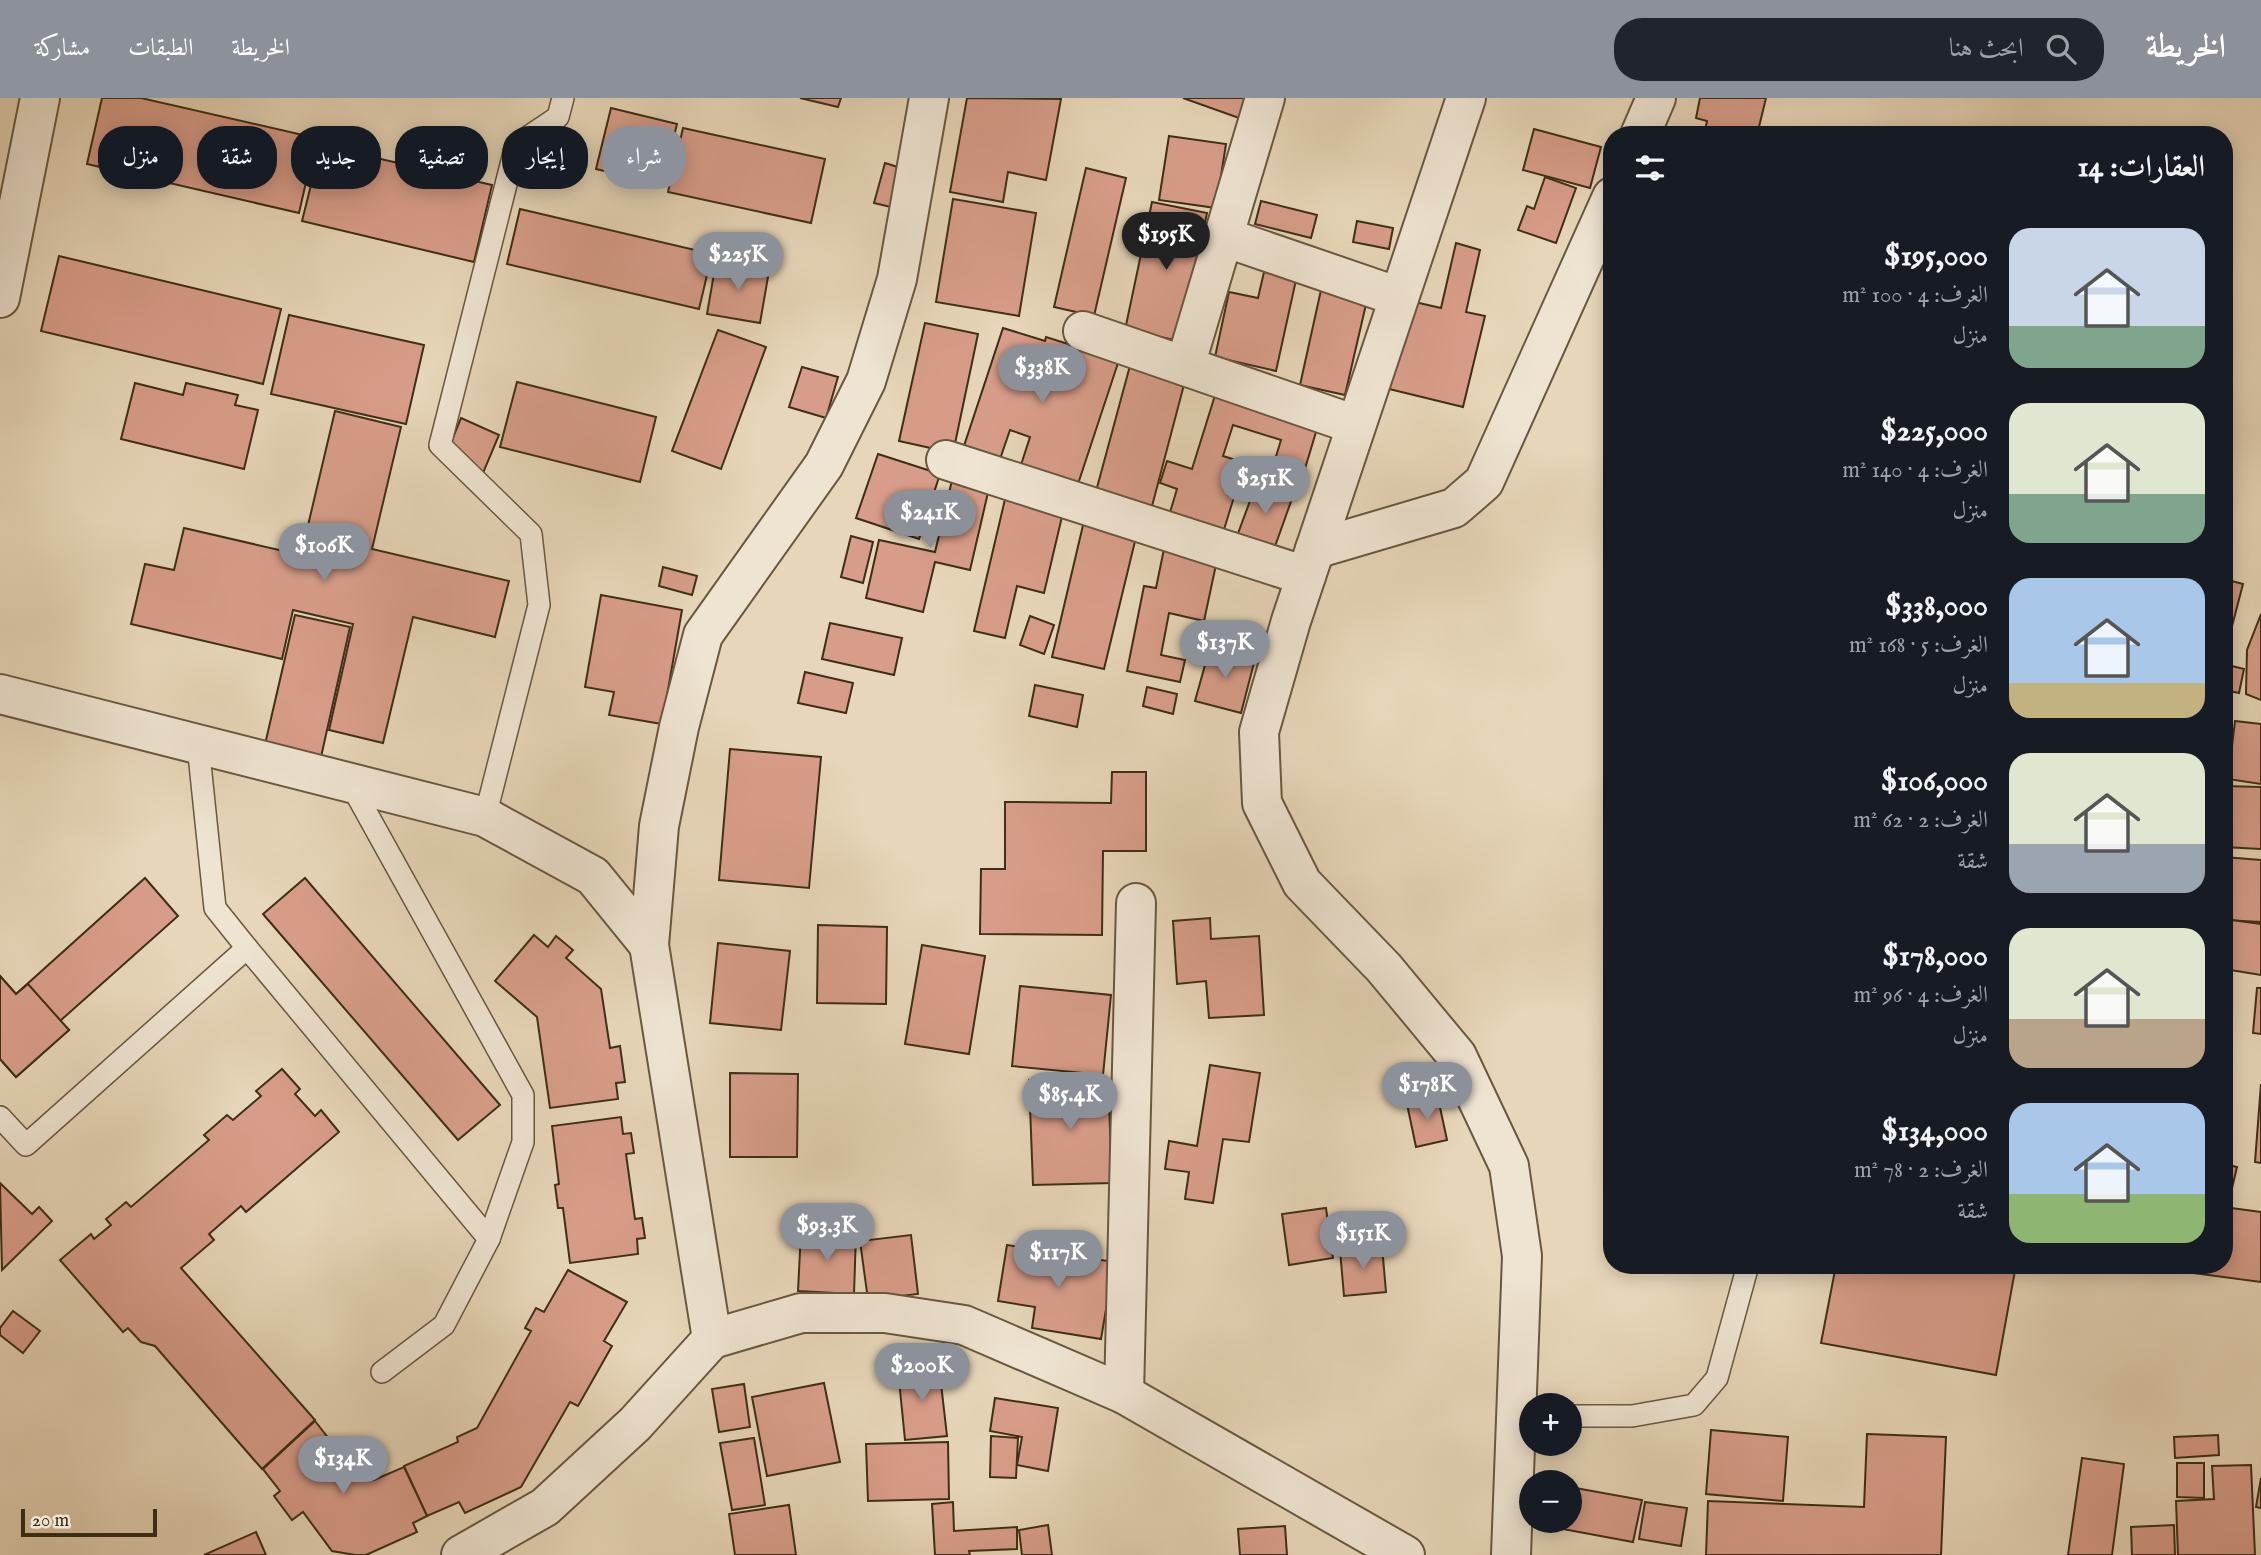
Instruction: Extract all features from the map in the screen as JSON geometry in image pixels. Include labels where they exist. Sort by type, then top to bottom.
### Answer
[{"type":"street","points":[[0,298],[40,98]]},
{"type":"street","points":[[712,1339],[649,945],[659,826],[679,727],[703,635],[824,465],[866,381],[897,279],[929,98]]},
{"type":"street","points":[[1185,366],[1265,98]]},
{"type":"street","points":[[1466,98],[1311,562],[1259,732],[1262,803],[1302,883],[1384,968],[1457,1056],[1509,1166],[1522,1256],[1522,1393]]},
{"type":"street","points":[[1644,126],[1656,98]]},
{"type":"street","points":[[946,460],[1311,562],[1454,508],[1484,482],[1603,217]]},
{"type":"street","points":[[1224,237],[1399,297]]},
{"type":"street","points":[[1083,331],[1356,425]]},
{"type":"street","points":[[0,694],[485,817],[593,876],[649,945]]},
{"type":"street","points":[[1124,1394],[1136,903]]},
{"type":"street","points":[[461,1555],[545,1507],[635,1424],[712,1339],[801,1313],[885,1313],[964,1325],[1124,1394],[1405,1555]]},
{"type":"street","points":[[1511,1555],[1519,1454]]},
{"type":"lane","points":[[485,817],[539,605],[531,534],[440,445],[516,145],[558,117],[563,98]]},
{"type":"lane","points":[[198,745],[215,908],[489,1239]]},
{"type":"lane","points":[[350,783],[523,1095],[523,1142],[489,1239],[444,1325],[382,1372]]},
{"type":"lane","points":[[0,1117],[26,1145],[247,948]]},
{"type":"lane","points":[[1582,1416],[1632,1416],[1694,1405],[1717,1378],[1746,1274]]},
{"type":"building","points":[[102,98],[141,98],[264,126],[197,126],[197,189],[277,189],[277,129],[291,132],[291,189],[304,189],[299,213],[183,186],[183,126],[98,126],[98,167],[87,164]]},
{"type":"building","points":[[800,98],[841,98],[838,107]]},
{"type":"building","points":[[967,98],[1061,99],[1046,180],[1008,172],[1003,202],[950,192]]},
{"type":"building","points":[[1183,98],[1246,98],[1239,118]]},
{"type":"building","points":[[1700,98],[1766,98],[1759,126],[1706,126],[1707,121],[1696,118]]},
{"type":"building","points":[[611,108],[677,124],[677,126],[607,126]]},
{"type":"building","points":[[686,129],[825,159],[811,223],[668,192],[669,189],[686,189]]},
{"type":"building","points":[[1534,129],[1601,147],[1590,188],[1523,170]]},
{"type":"building","points":[[1169,136],[1226,144],[1216,208],[1159,200]]},
{"type":"building","points":[[602,145],[602,170],[596,169]]},
{"type":"building","points":[[381,159],[395,162],[395,189],[488,189],[488,184],[492,185],[474,262],[302,221],[310,189],[381,189]]},
{"type":"building","points":[[885,163],[901,168],[891,207],[874,203]]},
{"type":"building","points":[[1086,168],[1126,178],[1094,316],[1054,307]]},
{"type":"building","points":[[1545,177],[1576,188],[1556,243],[1518,230],[1527,206],[1534,209]]},
{"type":"building","points":[[953,199],[1036,213],[1019,316],[936,302]]},
{"type":"building","points":[[1261,201],[1317,215],[1311,238],[1255,224]]},
{"type":"building","points":[[1152,202],[1207,213],[1180,341],[1125,330]]},
{"type":"building","points":[[520,209],[712,254],[699,309],[507,264]]},
{"type":"building","points":[[1357,221],[1393,228],[1389,249],[1353,242]]},
{"type":"building","points":[[1456,243],[1480,250],[1466,312],[1485,316],[1463,407],[1385,388],[1406,300],[1441,308]]},
{"type":"building","points":[[59,256],[281,309],[263,384],[41,331]]},
{"type":"building","points":[[716,262],[769,271],[760,323],[707,314]]},
{"type":"building","points":[[1264,272],[1296,280],[1276,371],[1215,357],[1229,292],[1258,298]]},
{"type":"building","points":[[1321,290],[1367,300],[1345,395],[1300,385]]},
{"type":"building","points":[[289,315],[424,345],[406,424],[271,394]]},
{"type":"building","points":[[925,323],[978,334],[953,453],[899,441]]},
{"type":"building","points":[[1003,328],[1045,341],[1046,337],[1119,360],[1076,490],[1019,471],[1030,437],[1010,430],[998,465],[962,452]]},
{"type":"building","points":[[718,330],[766,347],[721,469],[672,451]]},
{"type":"building","points":[[1131,362],[1186,377],[1151,510],[1095,495]]},
{"type":"building","points":[[802,367],[838,377],[826,418],[789,407]]},
{"type":"building","points":[[517,382],[656,417],[640,482],[500,447]]},
{"type":"building","points":[[135,383],[183,395],[186,383],[238,395],[235,405],[258,410],[244,469],[121,439]]},
{"type":"building","points":[[1217,389],[1319,422],[1301,482],[1271,473],[1281,440],[1233,425],[1223,456],[1239,461],[1228,495],[1234,497],[1222,536],[1168,519],[1177,489],[1160,483],[1167,461],[1192,469]]},
{"type":"building","points":[[335,411],[401,427],[372,549],[509,581],[495,637],[413,617],[383,743],[329,730],[353,624],[293,610],[282,659],[131,624],[145,564],[174,570],[184,528],[301,555]]},
{"type":"building","points":[[461,418],[499,435],[483,473],[445,457]]},
{"type":"building","points":[[878,454],[940,474],[919,539],[856,518]]},
{"type":"building","points":[[953,476],[990,484],[970,570],[935,562],[923,612],[866,598],[879,540],[935,552]]},
{"type":"building","points":[[1258,479],[1294,493],[1273,552],[1236,539]]},
{"type":"building","points":[[1006,495],[1064,508],[1044,593],[1017,586],[1005,638],[974,631]]},
{"type":"building","points":[[1084,521],[1137,533],[1104,669],[1052,657]]},
{"type":"building","points":[[851,536],[873,542],[863,583],[841,577]]},
{"type":"building","points":[[1164,549],[1217,560],[1204,621],[1169,613],[1161,655],[1185,660],[1180,682],[1127,671],[1144,586],[1156,588]]},
{"type":"building","points":[[663,567],[697,576],[692,595],[659,586]]},
{"type":"building","points":[[2233,581],[2243,584],[2233,622]]},
{"type":"building","points":[[601,595],[682,610],[662,724],[609,715],[614,692],[585,687]]},
{"type":"building","points":[[2261,614],[2261,700],[2246,694],[2247,650]]},
{"type":"building","points":[[295,615],[350,627],[319,766],[263,753]]},
{"type":"building","points":[[1030,616],[1054,625],[1044,654],[1020,645]]},
{"type":"building","points":[[830,623],[902,638],[894,675],[822,659]]},
{"type":"building","points":[[1210,647],[1255,659],[1241,713],[1195,701]]},
{"type":"building","points":[[2233,666],[2244,669],[2239,693],[2233,692]]},
{"type":"building","points":[[805,672],[853,683],[846,713],[798,703]]},
{"type":"building","points":[[1035,685],[1083,695],[1077,727],[1029,716]]},
{"type":"building","points":[[1147,687],[1177,694],[1173,714],[1143,706]]},
{"type":"building","points":[[2235,721],[2261,724],[2261,784],[2233,780]]},
{"type":"building","points":[[730,749],[821,757],[809,888],[719,880]]},
{"type":"building","points":[[1112,772],[1146,772],[1146,851],[1103,851],[1102,935],[980,934],[981,869],[1005,869],[1005,802],[1111,803]]},
{"type":"building","points":[[2233,786],[2261,787],[2261,849],[2233,847]]},
{"type":"building","points":[[2233,858],[2261,860],[2261,922],[2233,920]]},
{"type":"building","points":[[145,878],[178,916],[60,1021],[69,1030],[16,1077],[0,1059],[0,976],[16,994]]},
{"type":"building","points":[[305,878],[500,1105],[458,1140],[263,914]]},
{"type":"building","points":[[1210,918],[1211,939],[1259,936],[1264,1015],[1209,1018],[1206,981],[1177,984],[1173,921]]},
{"type":"building","points":[[2233,920],[2261,924],[2261,975],[2233,970]]},
{"type":"building","points":[[818,925],[887,927],[886,1004],[817,1003]]},
{"type":"building","points":[[534,935],[548,947],[556,936],[573,950],[566,958],[601,989],[610,1048],[620,1046],[625,1082],[616,1083],[618,1099],[550,1108],[537,1017],[495,981]]},
{"type":"building","points":[[718,943],[790,951],[781,1030],[710,1023]]},
{"type":"building","points":[[922,945],[985,956],[969,1054],[905,1044]]},
{"type":"building","points":[[0,976],[16,994],[28,984],[69,1030],[16,1077],[0,1059]]},
{"type":"building","points":[[1020,986],[1111,995],[1103,1075],[1012,1066]]},
{"type":"building","points":[[2257,988],[2261,988],[2261,1034],[2253,1033]]},
{"type":"building","points":[[1210,1065],[1260,1073],[1249,1142],[1223,1139],[1213,1203],[1185,1199],[1189,1172],[1165,1169],[1169,1141],[1197,1146]]},
{"type":"building","points":[[282,1069],[300,1089],[295,1094],[315,1116],[321,1110],[339,1132],[246,1212],[241,1206],[209,1234],[214,1240],[181,1268],[315,1420],[262,1469],[155,1346],[141,1342],[128,1328],[123,1332],[60,1260],[91,1234],[94,1239],[111,1225],[106,1219],[126,1202],[131,1207],[209,1140],[204,1135],[227,1115],[233,1120],[261,1096],[256,1091]]},
{"type":"building","points":[[730,1073],[798,1074],[797,1157],[730,1157]]},
{"type":"building","points":[[1108,1078],[1112,1183],[1033,1185],[1029,1080]]},
{"type":"building","points":[[2261,1084],[2261,1163],[2255,1162]]},
{"type":"building","points":[[1438,1098],[1447,1140],[1416,1147],[1407,1104]]},
{"type":"building","points":[[621,1117],[623,1134],[631,1133],[634,1153],[626,1154],[635,1219],[642,1218],[645,1238],[637,1239],[638,1254],[570,1263],[563,1208],[558,1208],[555,1185],[559,1184],[552,1126]]},
{"type":"building","points":[[2233,1166],[2237,1167],[2233,1184]]},
{"type":"building","points":[[0,1183],[32,1214],[39,1207],[52,1221],[2,1270]]},
{"type":"building","points":[[1326,1208],[1333,1258],[1289,1265],[1282,1214]]},
{"type":"building","points":[[2233,1208],[2261,1212],[2261,1282],[2201,1274],[2233,1274]]},
{"type":"building","points":[[801,1231],[856,1234],[854,1294],[798,1291]]},
{"type":"building","points":[[911,1235],[918,1294],[868,1300],[860,1241]]},
{"type":"building","points":[[1007,1245],[1114,1262],[1101,1339],[1032,1328],[1035,1307],[998,1301]]},
{"type":"building","points":[[1382,1246],[1386,1292],[1344,1296],[1340,1250]]},
{"type":"building","points":[[568,1270],[627,1302],[604,1341],[612,1346],[578,1406],[570,1402],[521,1487],[465,1513],[459,1502],[427,1516],[404,1466],[458,1442],[457,1437],[477,1428],[531,1331],[525,1328],[536,1308],[544,1312]]},
{"type":"building","points":[[1834,1274],[2014,1274],[1996,1375],[1821,1343]]},
{"type":"building","points":[[13,1311],[40,1331],[23,1353],[0,1335],[0,1328]]},
{"type":"building","points":[[939,1366],[947,1436],[905,1440],[898,1370]]},
{"type":"building","points":[[824,1383],[840,1462],[767,1476],[752,1397]]},
{"type":"building","points":[[744,1384],[750,1427],[719,1432],[712,1389]]},
{"type":"building","points":[[995,1398],[1058,1408],[1048,1471],[1017,1465],[1022,1437],[990,1431]]},
{"type":"building","points":[[315,1421],[359,1477],[374,1480],[404,1467],[427,1516],[413,1523],[417,1532],[366,1555],[355,1555],[332,1551],[303,1512],[292,1520],[274,1496],[280,1491],[263,1469]]},
{"type":"building","points":[[1711,1430],[1788,1437],[1783,1501],[1706,1494]]},
{"type":"building","points":[[1867,1434],[1946,1437],[1941,1555],[1706,1555],[1708,1501],[1864,1507]]},
{"type":"building","points":[[2218,1435],[2219,1455],[2175,1458],[2174,1437]]},
{"type":"building","points":[[991,1436],[1018,1438],[1016,1478],[990,1477]]},
{"type":"building","points":[[754,1438],[765,1505],[732,1510],[720,1443]]},
{"type":"building","points":[[948,1442],[949,1499],[868,1501],[866,1444]]},
{"type":"building","points":[[2082,1458],[2124,1464],[2112,1555],[2068,1555]]},
{"type":"building","points":[[2177,1463],[2204,1463],[2204,1498],[2177,1497]]},
{"type":"building","points":[[2251,1465],[2255,1555],[2178,1555],[2176,1501],[2214,1499],[2212,1466]]},
{"type":"building","points":[[2261,1478],[2261,1508],[2256,1507]]},
{"type":"building","points":[[1582,1489],[1642,1500],[1633,1542],[1582,1533]]},
{"type":"building","points":[[953,1502],[954,1531],[1017,1527],[1017,1549],[969,1551],[970,1555],[935,1555],[932,1504]]},
{"type":"building","points":[[1645,1502],[1687,1508],[1681,1546],[1639,1539]]},
{"type":"building","points":[[789,1505],[796,1555],[735,1555],[729,1514]]},
{"type":"building","points":[[1048,1525],[1052,1555],[1022,1555],[1019,1530]]},
{"type":"building","points":[[2174,1525],[2175,1555],[2132,1555],[2131,1527]]},
{"type":"building","points":[[1285,1526],[1287,1555],[1240,1555],[1238,1529]]},
{"type":"building","points":[[256,1532],[266,1555],[204,1555]]}]
